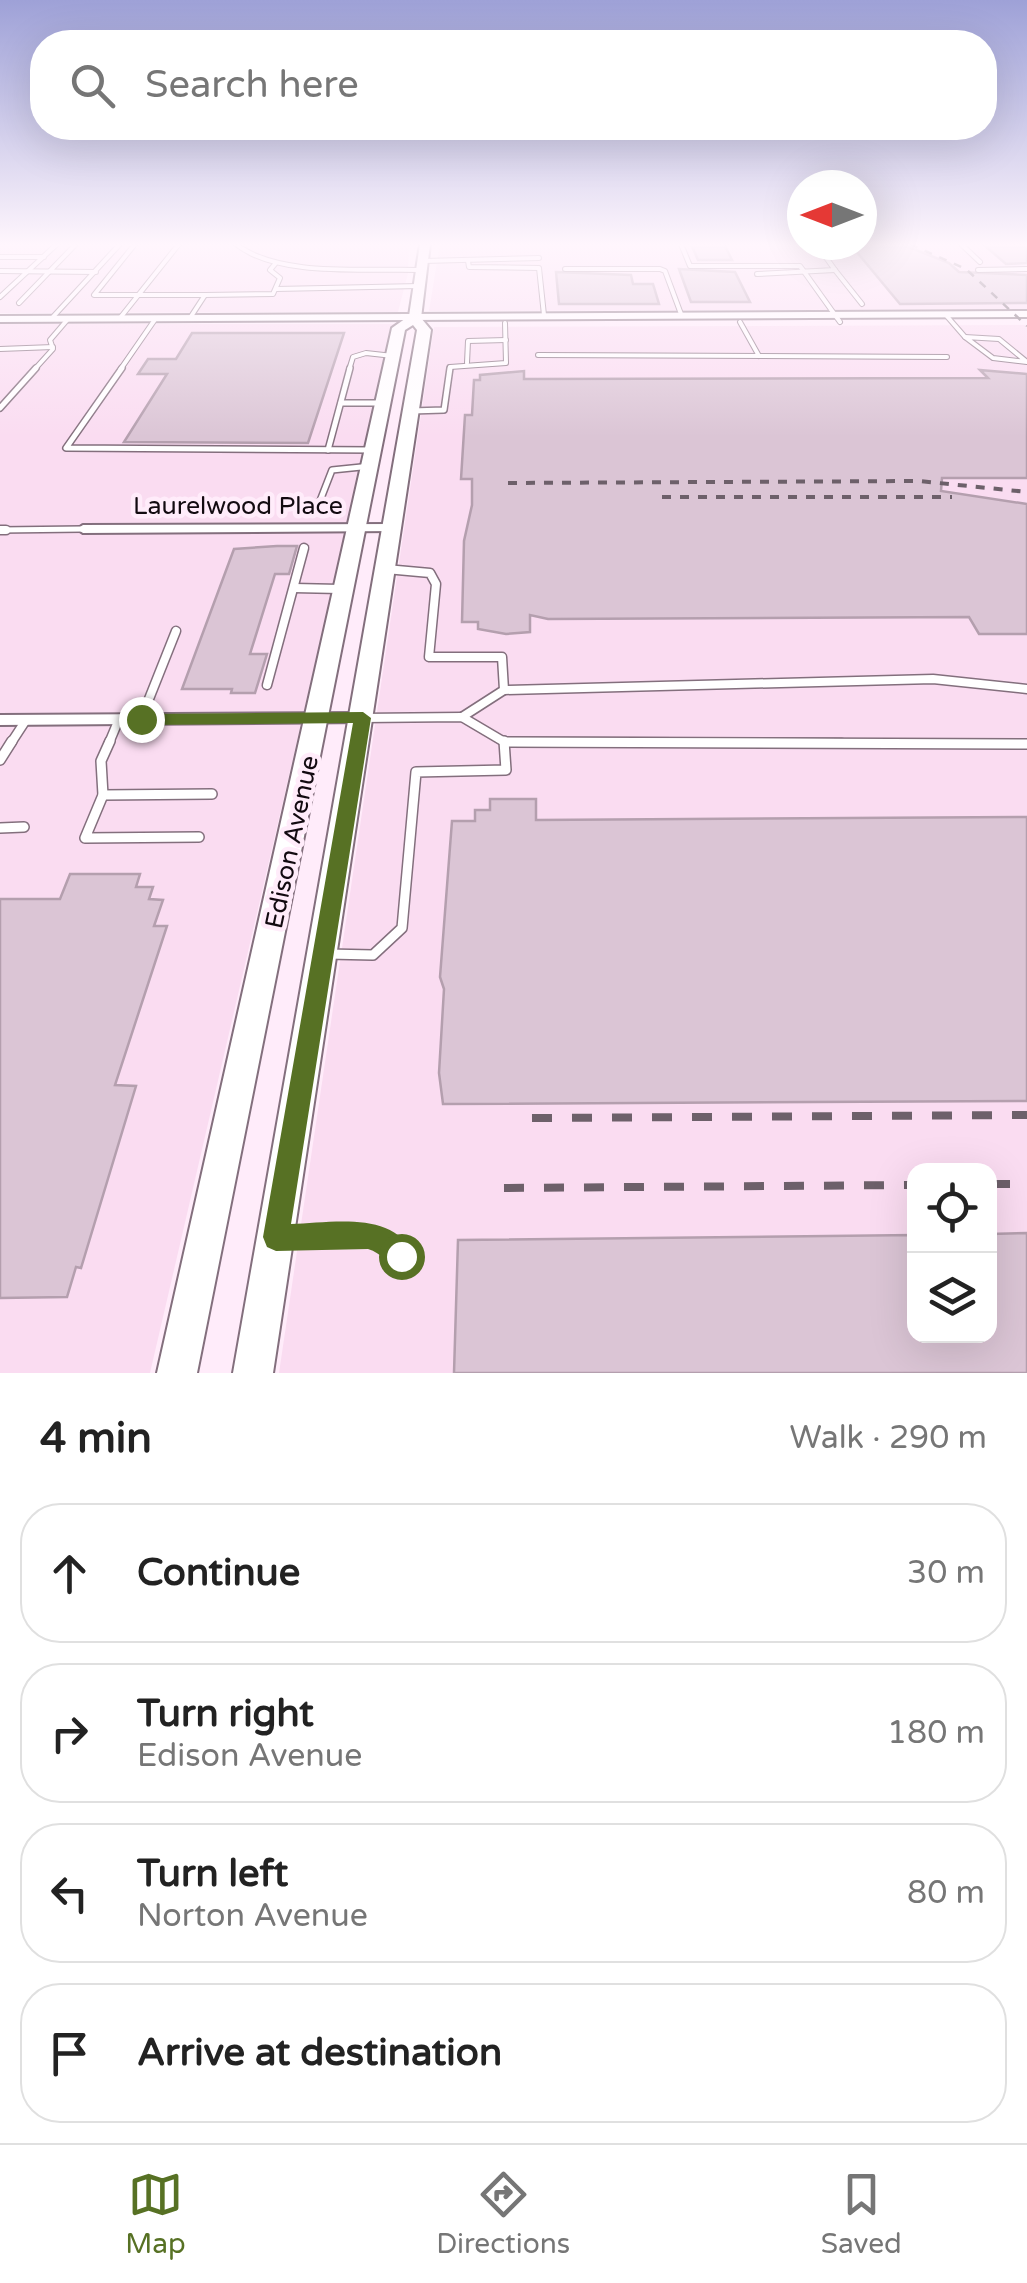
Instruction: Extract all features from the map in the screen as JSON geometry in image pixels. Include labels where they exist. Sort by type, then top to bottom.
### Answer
[{"type":"main road","name":"Edison Avenue","points":[[254,1373],[424,330],[415,318],[416,308]]},
{"type":"main road","points":[[0,319],[681,314],[1027,317]]},
{"type":"main road","points":[[415,318],[437,323],[838,318]]},
{"type":"main road","name":"Edison Avenue","points":[[177,1373],[399,328],[415,318]]},
{"type":"main road","points":[[384,403],[395,410],[390,438],[405,447]]},
{"type":"street","name":"Laurelwood Place","points":[[84,529],[392,528]]},
{"type":"street","points":[[0,720],[363,718]]},
{"type":"lane","points":[[51,319],[61,308]]},
{"type":"lane","points":[[120,318],[128,308]]},
{"type":"lane","points":[[190,318],[196,308]]},
{"type":"lane","points":[[543,308],[544,315]]},
{"type":"lane","points":[[679,308],[681,314]]},
{"type":"lane","points":[[831,308],[838,318]]},
{"type":"lane","points":[[0,408],[53,347],[52,336],[68,318]]},
{"type":"lane","points":[[156,318],[66,448],[328,450],[372,458]]},
{"type":"lane","points":[[948,318],[979,354],[993,361],[1027,362]]},
{"type":"lane","points":[[740,322],[760,356]]},
{"type":"lane","points":[[411,411],[444,410],[450,366],[506,363],[505,323]]},
{"type":"lane","points":[[965,338],[999,339],[1027,362]]},
{"type":"lane","points":[[467,363],[468,341],[506,340]]},
{"type":"lane","points":[[0,349],[53,347]]},
{"type":"lane","points":[[328,450],[353,357],[366,353],[393,356]]},
{"type":"lane","points":[[538,355],[946,358]]},
{"type":"lane","points":[[341,403],[384,403]]},
{"type":"lane","points":[[318,506],[332,470],[372,458]]},
{"type":"lane","points":[[0,530],[84,529]]},
{"type":"lane","points":[[267,685],[304,548]]},
{"type":"lane","points":[[386,569],[430,573],[436,584],[430,657],[502,658],[504,690]]},
{"type":"lane","points":[[294,588],[345,590]]},
{"type":"lane","points":[[141,719],[176,631]]},
{"type":"lane","points":[[462,717],[504,690],[933,679],[1027,688]]},
{"type":"lane","points":[[363,718],[462,717],[506,742],[1027,744]]},
{"type":"lane","points":[[0,760],[26,720]]},
{"type":"lane","points":[[119,720],[100,761],[103,795],[85,838],[199,837]]},
{"type":"lane","points":[[324,954],[374,954],[402,928],[416,772],[506,770],[506,742]]},
{"type":"lane","points":[[103,795],[212,794]]},
{"type":"lane","points":[[0,828],[24,828]]},
{"type":"lane","points":[[276,1237],[368,1236],[388,1241],[401,1256]]},
{"type":"shaded area","points":[[0,308],[399,308],[398,312],[0,313]]},
{"type":"shaded area","points":[[429,308],[1027,309],[429,311]]},
{"type":"shaded area","points":[[0,324],[394,324],[150,1373],[0,1373]]},
{"type":"shaded area","points":[[1027,325],[1027,1373],[279,1373],[434,327]]},
{"type":"building","points":[[192,333],[344,333],[308,443],[124,442],[167,374],[138,374],[148,359],[176,359]]},
{"type":"building","points":[[980,370],[1027,374],[1027,478],[942,478],[941,491],[1027,504],[1027,634],[979,634],[969,617],[548,619],[530,615],[530,632],[506,634],[478,629],[478,622],[462,622],[464,541],[472,505],[472,479],[461,479],[465,415],[472,415],[474,380],[480,380],[480,375],[524,371],[524,379],[988,378]]},
{"type":"building","points":[[297,546],[289,574],[275,574],[250,654],[267,654],[255,693],[182,689],[234,549]]},
{"type":"building","points":[[490,799],[536,799],[536,820],[1027,817],[1027,1101],[443,1104],[439,1073],[444,989],[440,977],[452,821],[475,821],[475,810],[490,810]]},
{"type":"building","points":[[70,874],[140,874],[136,887],[153,887],[149,899],[163,900],[154,926],[167,926],[115,1085],[136,1086],[81,1268],[76,1267],[67,1297],[0,1298],[0,899],[60,899]]},
{"type":"building","points":[[1027,1233],[1027,1373],[454,1373],[458,1240],[907,1235],[907,1343],[997,1343],[997,1234]]},
{"type":"railway","points":[[1008,308],[1027,326]]},
{"type":"railway","points":[[508,483],[919,481],[1027,492]]},
{"type":"railway","points":[[662,497],[952,497]]},
{"type":"railway","points":[[532,1118],[1027,1115]]},
{"type":"railway","points":[[997,1184],[1027,1184]]},
{"type":"railway","points":[[504,1188],[907,1185]]},
{"type":"route","points":[[141,719],[363,718],[276,1237],[368,1236],[388,1241],[401,1256]]}]
